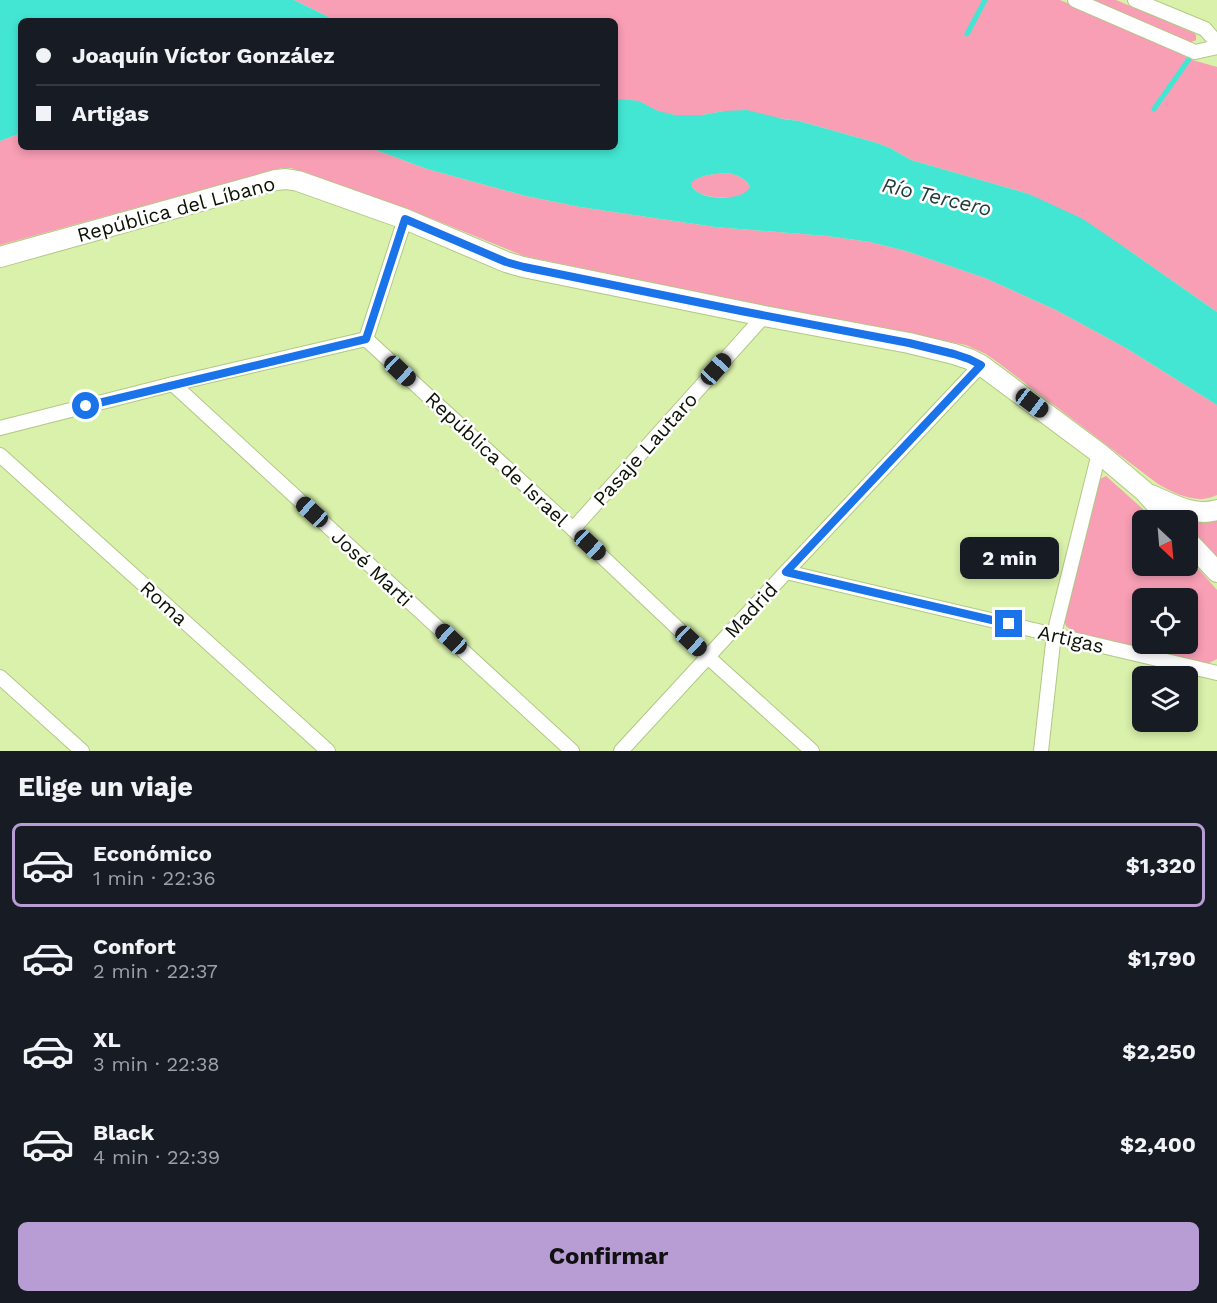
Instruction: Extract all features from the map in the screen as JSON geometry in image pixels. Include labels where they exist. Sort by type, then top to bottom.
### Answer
[{"type":"street","points":[[1075,0],[1195,52],[1217,45],[1205,30],[1135,0]]},
{"type":"street","name":"República del Líbano","points":[[0,257],[276,180],[297,181],[405,219],[506,262],[524,267],[909,343],[969,359],[981,365],[1099,453],[1144,491],[1161,510]]},
{"type":"street","points":[[0,428],[173,384],[366,339],[405,219]]},
{"type":"street","name":"Pasaje Lautaro","points":[[573,530],[764,316]]},
{"type":"street","name":"República de Israel","points":[[366,339],[812,751]]},
{"type":"street","name":"Madrid","points":[[621,751],[981,365]]},
{"type":"street","name":"José Marti","points":[[173,384],[572,751]]},
{"type":"street","points":[[1041,751],[1054,634],[1099,453]]},
{"type":"street","name":"Roma","points":[[0,455],[328,751]]},
{"type":"street","points":[[1144,491],[1192,511],[1217,510]]},
{"type":"street","points":[[1198,552],[1217,572]]},
{"type":"street","name":"Artigas","points":[[786,572],[1217,673]]},
{"type":"street","points":[[0,677],[82,751]]},
{"type":"shaded area","points":[[294,0],[1060,0],[1179,52],[1189,59],[1217,67],[1217,312],[1127,249],[1029,194],[911,160],[877,143],[799,121],[724,111],[702,115],[675,115],[658,112],[639,101],[618,100],[618,18],[331,18]]},
{"type":"shaded area","points":[[1090,0],[1116,0],[1194,33],[1196,40],[1189,43]]},
{"type":"shaded area","points":[[18,134],[18,150],[376,150],[427,169],[526,196],[580,207],[715,227],[827,236],[870,242],[906,251],[985,278],[1056,310],[1126,348],[1217,405],[1217,495],[1194,499],[1179,495],[1158,484],[996,361],[966,345],[524,256],[408,209],[291,168],[282,168],[0,245],[0,141]]},
{"type":"shaded area","points":[[728,173],[746,181],[750,187],[746,193],[729,197],[710,196],[696,191],[690,183],[703,176]]},
{"type":"shaded area","points":[[1106,476],[1144,510],[1132,510],[1132,576],[1198,576],[1198,568],[1217,590],[1217,659],[1207,664],[1165,654],[1198,654],[1198,588],[1132,588],[1132,646],[1074,632],[1066,626],[1063,617],[1100,479]]},
{"type":"shaded area","points":[[1198,512],[1217,515],[1217,557],[1214,557],[1198,539]]},
{"type":"water","points":[[0,0],[294,0],[331,18],[18,18],[18,134],[0,141]]},
{"type":"water","name":"Río Tercero","points":[[618,99],[620,99],[639,101],[658,111],[675,115],[702,115],[747,110],[799,121],[877,143],[911,160],[1029,194],[1083,219],[1217,312],[1217,405],[1126,348],[1056,310],[985,278],[906,251],[870,242],[827,236],[715,227],[580,207],[526,196],[427,169],[376,150],[618,150]],"holes":[[[728,173],[741,177],[750,187],[746,192],[733,197],[724,198],[701,194],[693,188],[691,183],[703,176],[718,174]]]},
{"type":"waterway","points":[[967,34],[985,0]]},
{"type":"waterway","points":[[1154,109],[1189,59]]},
{"type":"route","points":[[86,406],[366,339],[405,219],[506,262],[524,267],[909,343],[954,354],[981,365],[786,572],[1009,624]]}]
